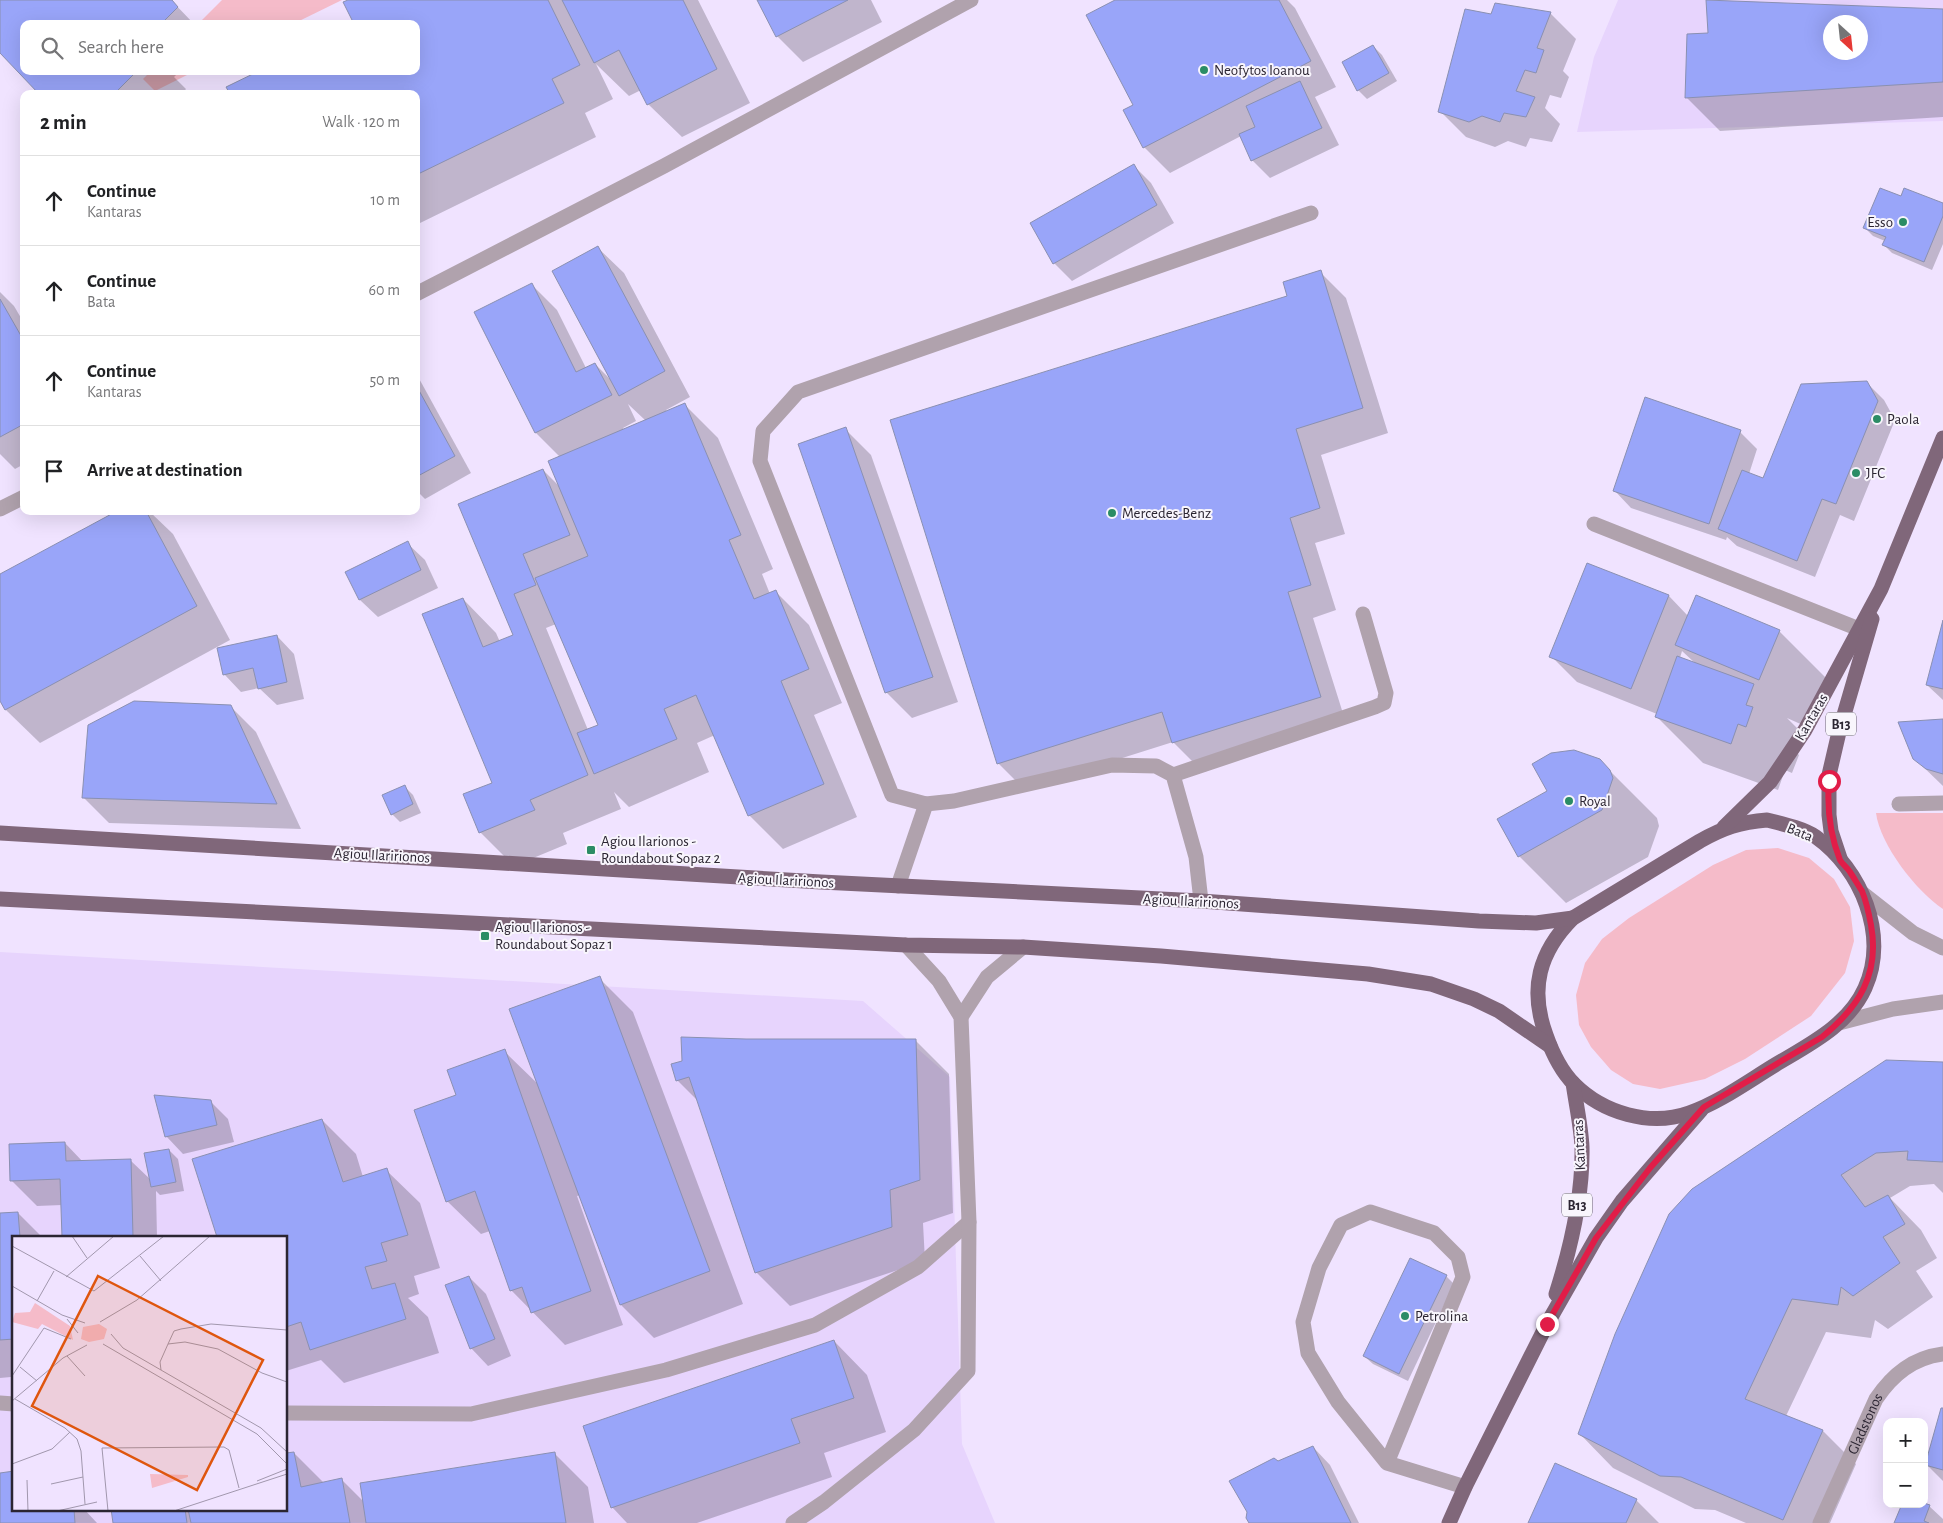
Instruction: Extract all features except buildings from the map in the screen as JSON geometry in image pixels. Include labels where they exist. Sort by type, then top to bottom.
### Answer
[{"type":"main road","name":"Kantaras","points":[[1721,829],[1770,782],[1805,730],[1881,588],[1943,438]]},
{"type":"main road","name":"Kantaras","points":[[1841,862],[1829,815],[1829,776],[1839,732],[1881,588]]},
{"type":"main road","name":"Bata","points":[[1766,820],[1791,826],[1814,836],[1833,851],[1849,870],[1862,893],[1873,939],[1872,968],[1865,988],[1839,1023],[1822,1037],[1704,1107],[1688,1114],[1663,1119],[1621,1113],[1588,1096],[1573,1083],[1550,1046],[1542,1025],[1539,1004],[1538,987],[1541,966],[1549,945],[1558,932],[1572,918],[1721,829],[1745,822],[1766,820]]},
{"type":"main road","name":"Agiou Ilaririonos","points":[[0,833],[898,886],[1201,901],[1479,921],[1536,924],[1572,918]]},
{"type":"main road","points":[[0,899],[906,945],[1023,947],[1160,956],[1368,974],[1431,984],[1474,999],[1499,1011],[1550,1046]]},
{"type":"main road","name":"Kantaras","points":[[1547,1324],[1569,1254],[1580,1184],[1582,1147],[1573,1083]]},
{"type":"main road","name":"Kantaras","points":[[1449,1523],[1465,1487],[1547,1324],[1596,1238],[1639,1181],[1704,1107]]},
{"type":"street","points":[[420,292],[664,166],[971,0]]},
{"type":"street","points":[[1311,214],[798,392],[762,431],[760,461],[892,795],[926,804],[954,801],[1112,765],[1156,766],[1173,775],[1375,708],[1384,703],[1386,693],[1363,614]]},
{"type":"street","points":[[0,509],[20,499]]},
{"type":"street","points":[[1594,524],[1859,629]]},
{"type":"street","points":[[1173,775],[1196,857],[1201,901]]},
{"type":"street","points":[[898,886],[926,804]]},
{"type":"street","points":[[1899,804],[1943,804]]},
{"type":"street","points":[[1862,893],[1913,933],[1943,948]]},
{"type":"street","points":[[793,1523],[824,1502],[914,1430],[968,1371],[969,1222],[960,1016],[939,981],[906,945]]},
{"type":"street","points":[[960,1016],[987,977],[1023,947]]},
{"type":"street","points":[[1839,1023],[1893,1008],[1943,1002]]},
{"type":"street","points":[[1388,1462],[1463,1277],[1458,1257],[1434,1234],[1370,1212],[1341,1225],[1320,1268],[1303,1322],[1308,1353],[1338,1402],[1388,1462],[1465,1487]]},
{"type":"street","points":[[288,1413],[471,1414],[666,1370],[815,1325],[918,1267],[969,1222]]},
{"type":"street","name":"Gladstonos","points":[[1820,1523],[1876,1399],[1886,1384],[1908,1365],[1942,1354]]},
{"type":"shaded area","points":[[222,0],[342,0],[301,20],[202,20]]},
{"type":"shaded area","points":[[1618,0],[1943,0],[1943,121],[1577,132],[1594,57]]},
{"type":"shaded area","points":[[147,75],[187,75],[157,90],[154,90],[143,79]]},
{"type":"shaded area","points":[[1876,813],[1943,813],[1943,909],[1911,880],[1901,867],[1884,839]]},
{"type":"shaded area","points":[[1778,848],[1809,858],[1834,879],[1850,907],[1854,941],[1845,973],[1811,1016],[1745,1059],[1705,1079],[1660,1089],[1633,1084],[1611,1070],[1591,1047],[1579,1025],[1576,995],[1585,963],[1602,939],[1629,918],[1713,865],[1746,850]]},
{"type":"shaded area","points":[[0,952],[863,1001],[950,1077],[962,1444],[995,1523],[0,1523]]},
{"type":"place","name":"Neofytos Ioanou","points":[[1204,70]]},
{"type":"place","name":"Esso","points":[[1903,222]]},
{"type":"place","name":"Paola","points":[[1877,419]]},
{"type":"place","name":"JFC","points":[[1856,473]]},
{"type":"place","name":"Mercedes-Benz","points":[[1112,513]]},
{"type":"place","name":"Royal","points":[[1569,801]]},
{"type":"place","name":"Agiou Ilarionos - Roundabout Sopaz 2","points":[[591,850]]},
{"type":"place","name":"Agiou Ilarionos - Roundabout Sopaz 1","points":[[485,936]]},
{"type":"place","name":"Petrolina","points":[[1405,1316]]},
{"type":"route","points":[[1547,1324],[1596,1238],[1622,1201],[1704,1107],[1822,1037],[1839,1023],[1865,988],[1872,968],[1873,939],[1862,893],[1849,870],[1841,862],[1832,831],[1829,815],[1829,781]]}]
